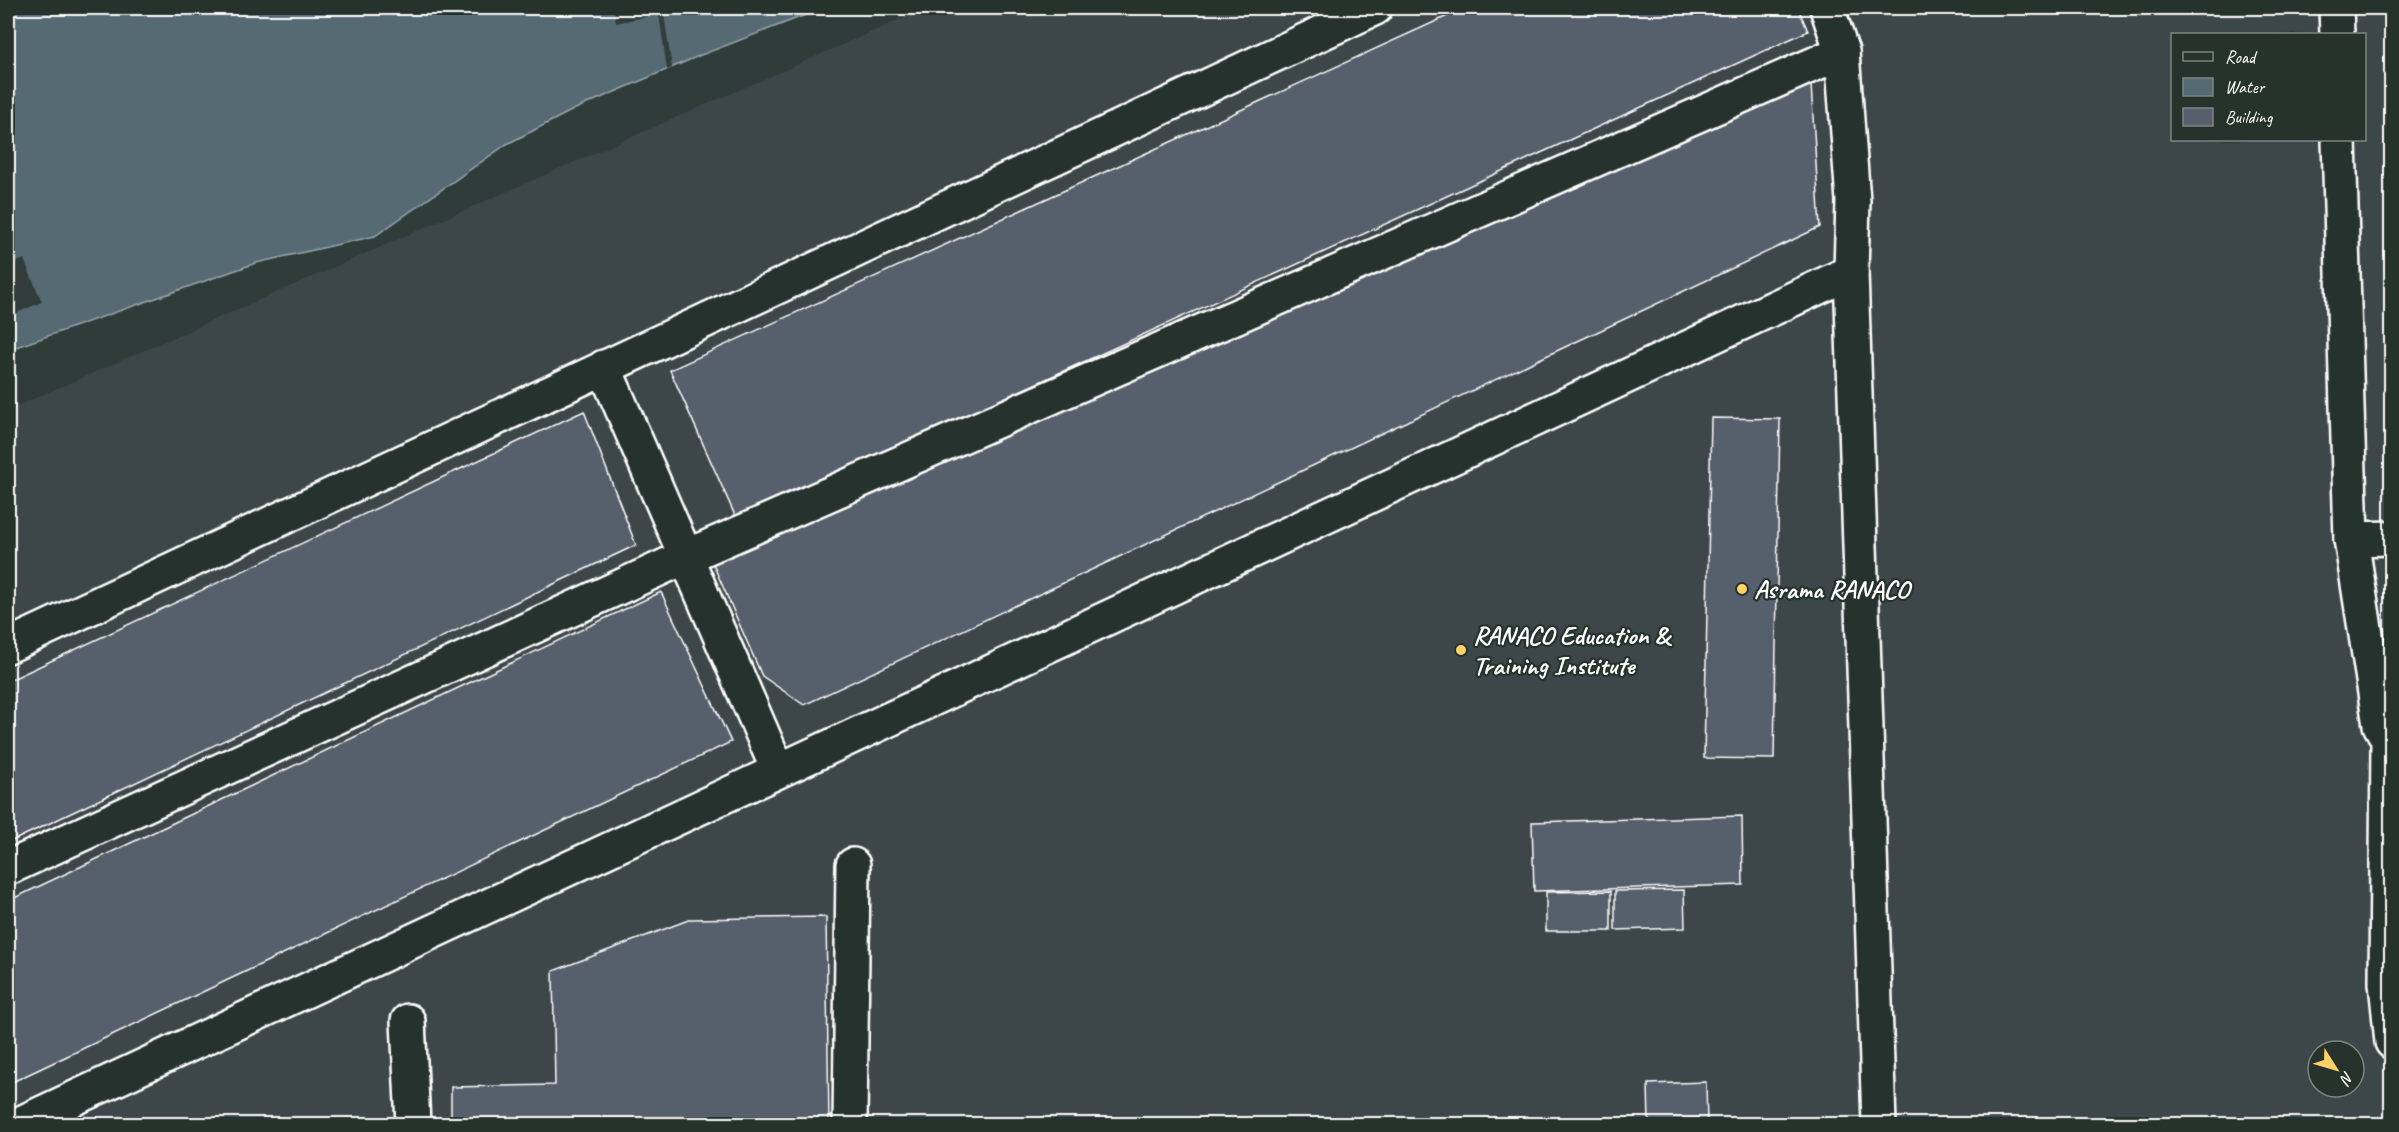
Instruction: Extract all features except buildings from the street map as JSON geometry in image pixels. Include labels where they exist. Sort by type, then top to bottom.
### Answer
[{"type":"street","points":[[8,646],[1375,8]]},
{"type":"street","points":[[1827,8],[1842,52],[1853,201],[1851,272],[1879,1125]]},
{"type":"street","points":[[2336,8],[2337,33]]},
{"type":"street","points":[[8,868],[686,557],[1842,52]]},
{"type":"street","points":[[2340,141],[2351,539],[2380,725],[2390,744],[2389,983],[2391,1042]]},
{"type":"street","points":[[19,1125],[1851,272]]},
{"type":"street","points":[[604,367],[778,770]]},
{"type":"street","points":[[2351,539],[2391,538]]},
{"type":"street","points":[[850,1125],[853,865]]},
{"type":"street","points":[[408,1021],[413,1125]]},
{"type":"shaded area","points":[[926,8],[2391,8],[2391,1124],[8,1124],[8,410]]},
{"type":"water","points":[[8,8],[824,8],[701,55],[575,109],[507,144],[375,236],[256,263],[8,350]]},
{"type":"pier","points":[[614,8],[663,8],[672,68],[667,70],[659,14],[616,23]]},
{"type":"pier","points":[[24,259],[42,302],[8,317],[8,266]]},
{"type":"place","name":"Asrama RANACO","points":[[1742,589]]},
{"type":"place","name":"RANACO Education & Training Institute","points":[[1461,650]]}]
